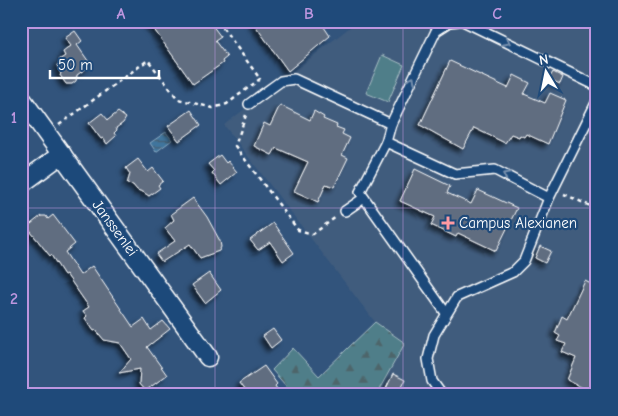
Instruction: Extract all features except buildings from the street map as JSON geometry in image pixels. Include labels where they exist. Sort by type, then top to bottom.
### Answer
[{"type":"street","name":"Janssenlei","points":[[21,98],[208,357]]},
{"type":"street","points":[[21,184],[62,154]]},
{"type":"lane","points":[[446,313],[360,192],[386,142],[391,124],[436,31],[450,22],[459,21]]},
{"type":"lane","points":[[463,21],[597,86]]},
{"type":"lane","points":[[250,104],[281,80],[294,79],[391,124]]},
{"type":"lane","points":[[442,395],[432,381],[428,360],[434,336],[446,313],[457,297],[514,272],[524,261],[551,194],[597,101]]},
{"type":"lane","points":[[386,142],[454,174],[495,170],[551,194]]},
{"type":"lane","points":[[345,211],[364,198]]},
{"type":"path","points":[[218,21],[268,89]]},
{"type":"path","points":[[47,134],[148,60],[178,99],[213,108],[227,104],[260,79]]},
{"type":"path","points":[[250,104],[235,146],[298,230],[313,234],[345,211]]},
{"type":"path","points":[[551,194],[597,209]]},
{"type":"shaded area","name":"Campus Alexianen","points":[[358,21],[597,21],[597,395],[376,395],[405,343],[375,322],[224,125]]},
{"type":"shaded area","points":[[166,132],[172,140],[156,152],[150,143]]},
{"type":"green space","points":[[382,55],[404,65],[388,102],[366,93]]},
{"type":"green space","points":[[375,322],[405,343],[376,395],[294,395],[272,370],[293,348],[319,376]]},
{"type":"place","name":"Campus Alexianen","points":[[448,223]]}]
